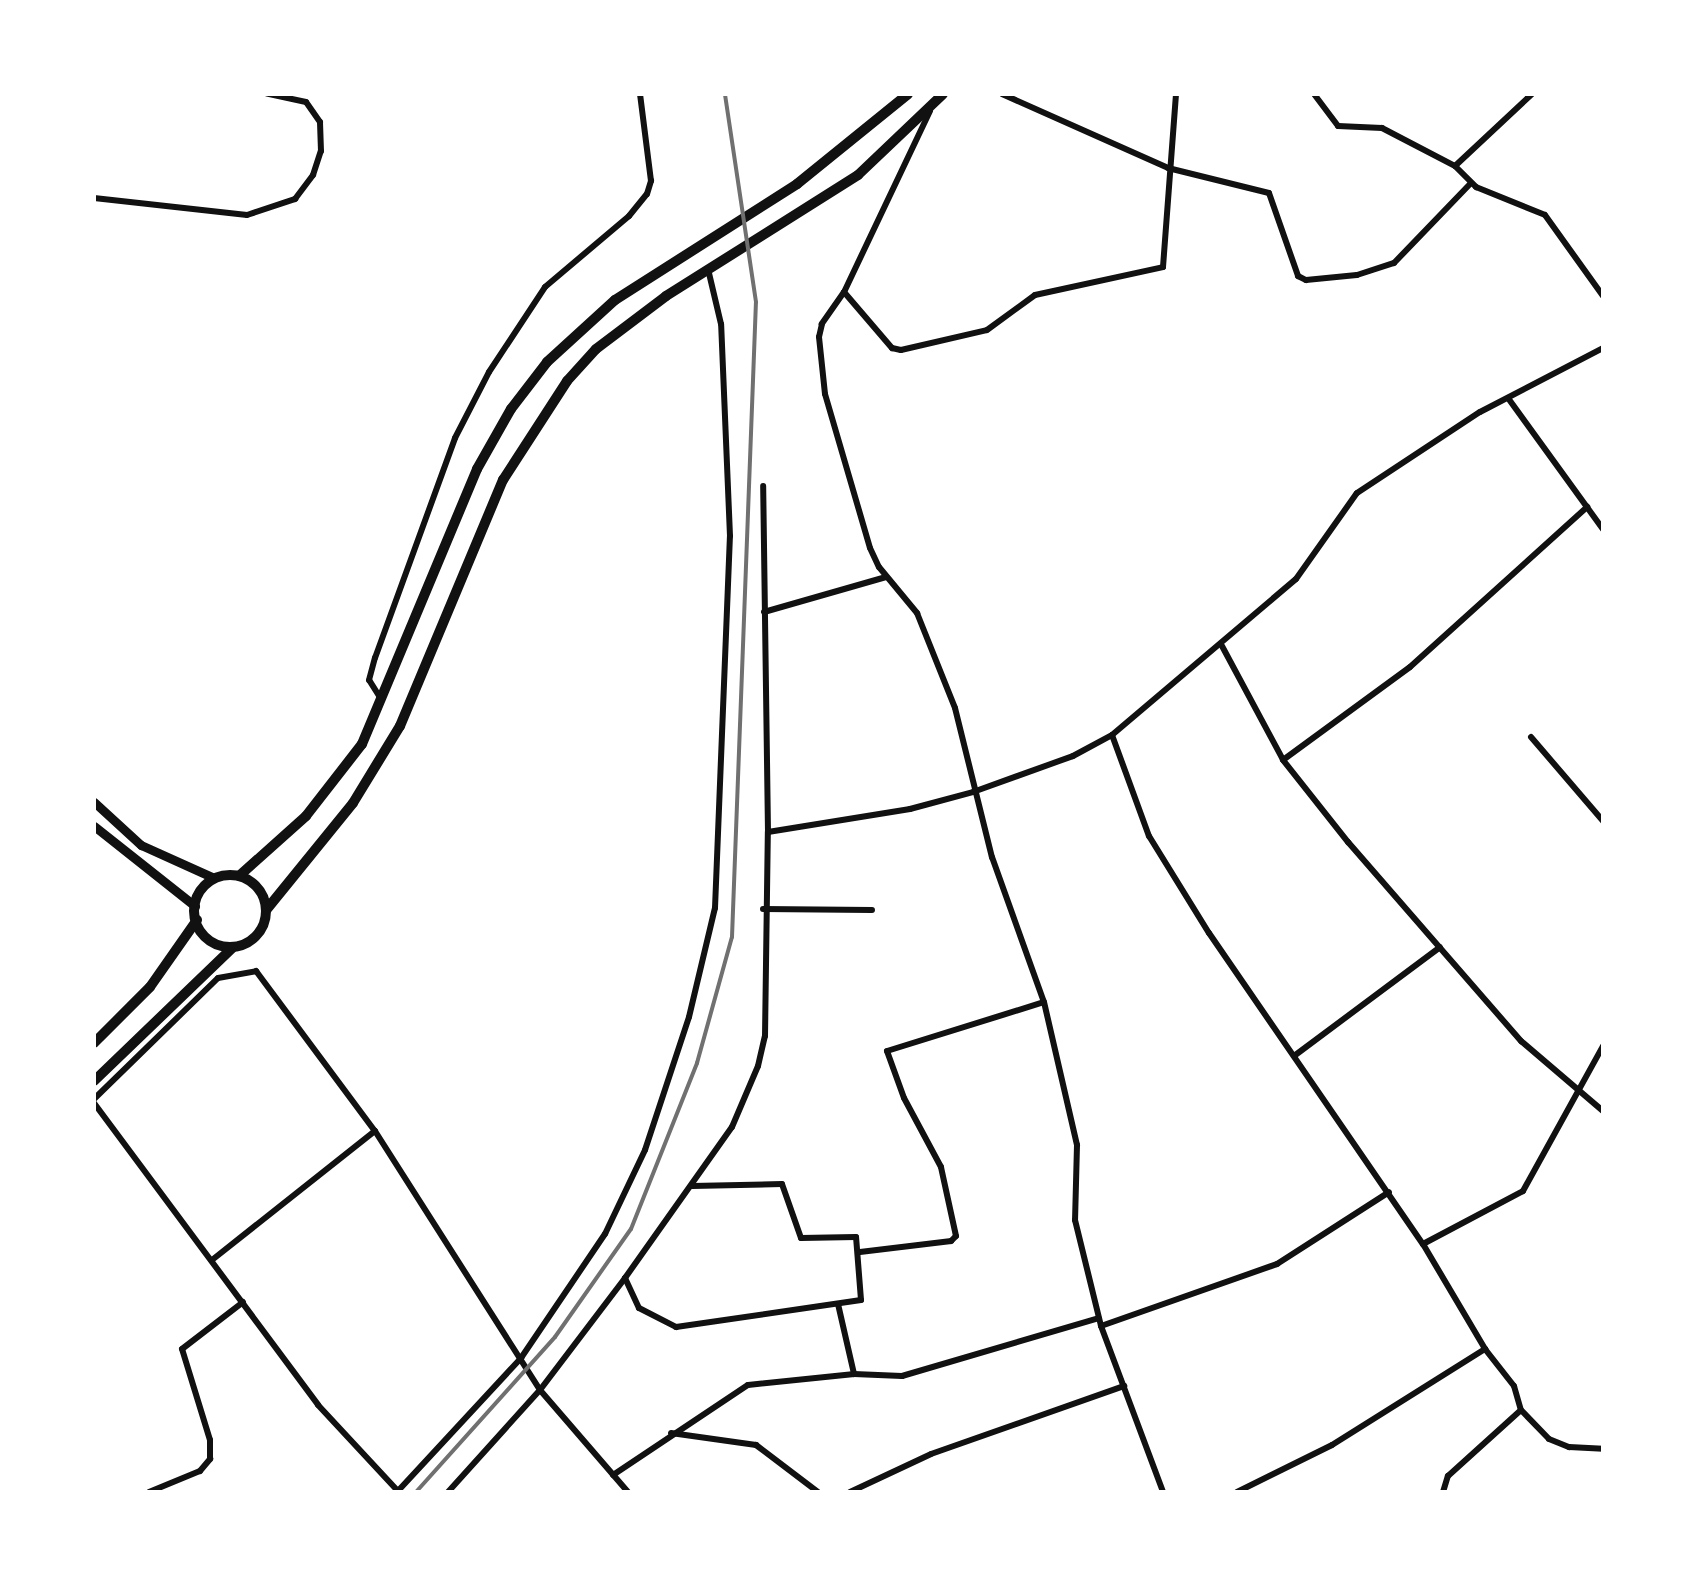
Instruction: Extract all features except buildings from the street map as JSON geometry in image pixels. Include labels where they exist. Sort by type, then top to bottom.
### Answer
[{"type":"main road","points":[[239,876],[283,839],[333,785],[383,701],[461,506],[511,409],[582,326],[852,144],[908,94]]},
{"type":"main road","points":[[94,1081],[232,948],[257,935],[267,909],[353,803],[400,726],[486,517],[537,419],[596,349],[708,269],[858,175],[943,94]]},
{"type":"main road","points":[[94,802],[141,845],[214,878],[239,876],[256,886],[267,909]]},
{"type":"main road","points":[[94,826],[195,906]]},
{"type":"main road","points":[[214,878],[195,906],[197,920],[205,936],[232,948]]},
{"type":"main road","points":[[94,1043],[150,987],[197,920]]},
{"type":"street","points":[[94,198],[247,215],[295,199],[313,175],[321,151],[320,122],[306,102],[267,94]]},
{"type":"street","points":[[383,701],[370,689],[372,669],[462,425],[545,287],[629,216],[647,194],[651,181],[640,94]]},
{"type":"street","points":[[1002,94],[1168,168],[1269,193],[1298,276],[1306,280],[1357,275],[1394,263],[1471,183]]},
{"type":"street","points":[[844,292],[892,348],[901,350],[987,330],[1035,295],[1163,267],[1168,168],[1176,94]]},
{"type":"street","points":[[1314,94],[1338,126],[1382,128],[1455,166],[1471,183],[1545,215],[1603,296]]},
{"type":"street","points":[[1455,166],[1532,94]]},
{"type":"street","points":[[931,108],[844,292],[819,337],[825,394],[870,548],[886,577],[917,613],[940,664],[973,792],[1044,1002],[1077,1145],[1075,1220],[1100,1322],[1163,1492]]},
{"type":"street","points":[[628,1492],[540,1390],[521,1358],[375,1131],[256,971],[218,978],[94,1101],[318,1405],[398,1491],[521,1358],[605,1234],[645,1150],[689,1017],[715,908],[730,536],[721,324],[708,269]]},
{"type":"street","points":[[768,832],[910,809],[973,792],[1073,756],[1112,735],[1222,646],[1296,579],[1357,493],[1508,398],[1603,348]]},
{"type":"street","points":[[1508,398],[1603,529]]},
{"type":"street","points":[[448,1492],[540,1390],[692,1186],[732,1127],[758,1066],[765,1036],[763,909],[768,832],[763,486]]},
{"type":"street","points":[[1283,760],[1410,667],[1587,507]]},
{"type":"street","points":[[764,612],[886,577]]},
{"type":"street","points":[[1222,646],[1283,760],[1521,1041],[1603,1111]]},
{"type":"street","points":[[1112,735],[1149,836],[1423,1244],[1485,1349],[1514,1386],[1521,1410],[1549,1439],[1569,1447],[1603,1449]]},
{"type":"street","points":[[1531,737],[1603,821]]},
{"type":"street","points":[[763,909],[872,910]]},
{"type":"street","points":[[1294,1056],[1440,947]]},
{"type":"street","points":[[860,1252],[951,1241],[956,1236],[941,1167],[904,1098],[887,1051],[1044,1002]]},
{"type":"street","points":[[1423,1244],[1523,1191],[1581,1091],[1603,1046]]},
{"type":"street","points":[[212,1260],[375,1131]]},
{"type":"street","points":[[625,1278],[639,1308],[664,1325],[838,1304],[863,1298],[860,1252],[852,1235],[801,1238],[782,1184],[692,1186]]},
{"type":"street","points":[[613,1475],[671,1433],[748,1385],[854,1374],[902,1376],[1100,1322],[1277,1264],[1389,1192]]},
{"type":"street","points":[[149,1492],[200,1471],[210,1459],[210,1440],[182,1349],[243,1302]]},
{"type":"street","points":[[838,1304],[854,1374]]},
{"type":"street","points":[[1237,1492],[1332,1445],[1485,1349]]},
{"type":"street","points":[[850,1492],[931,1454],[1124,1386]]},
{"type":"street","points":[[1443,1492],[1448,1476],[1521,1410]]},
{"type":"street","points":[[671,1433],[756,1445],[818,1492]]},
{"type":"railway","points":[[416,1492],[555,1337],[631,1229],[697,1063],[732,937],[756,302],[725,94]]}]
